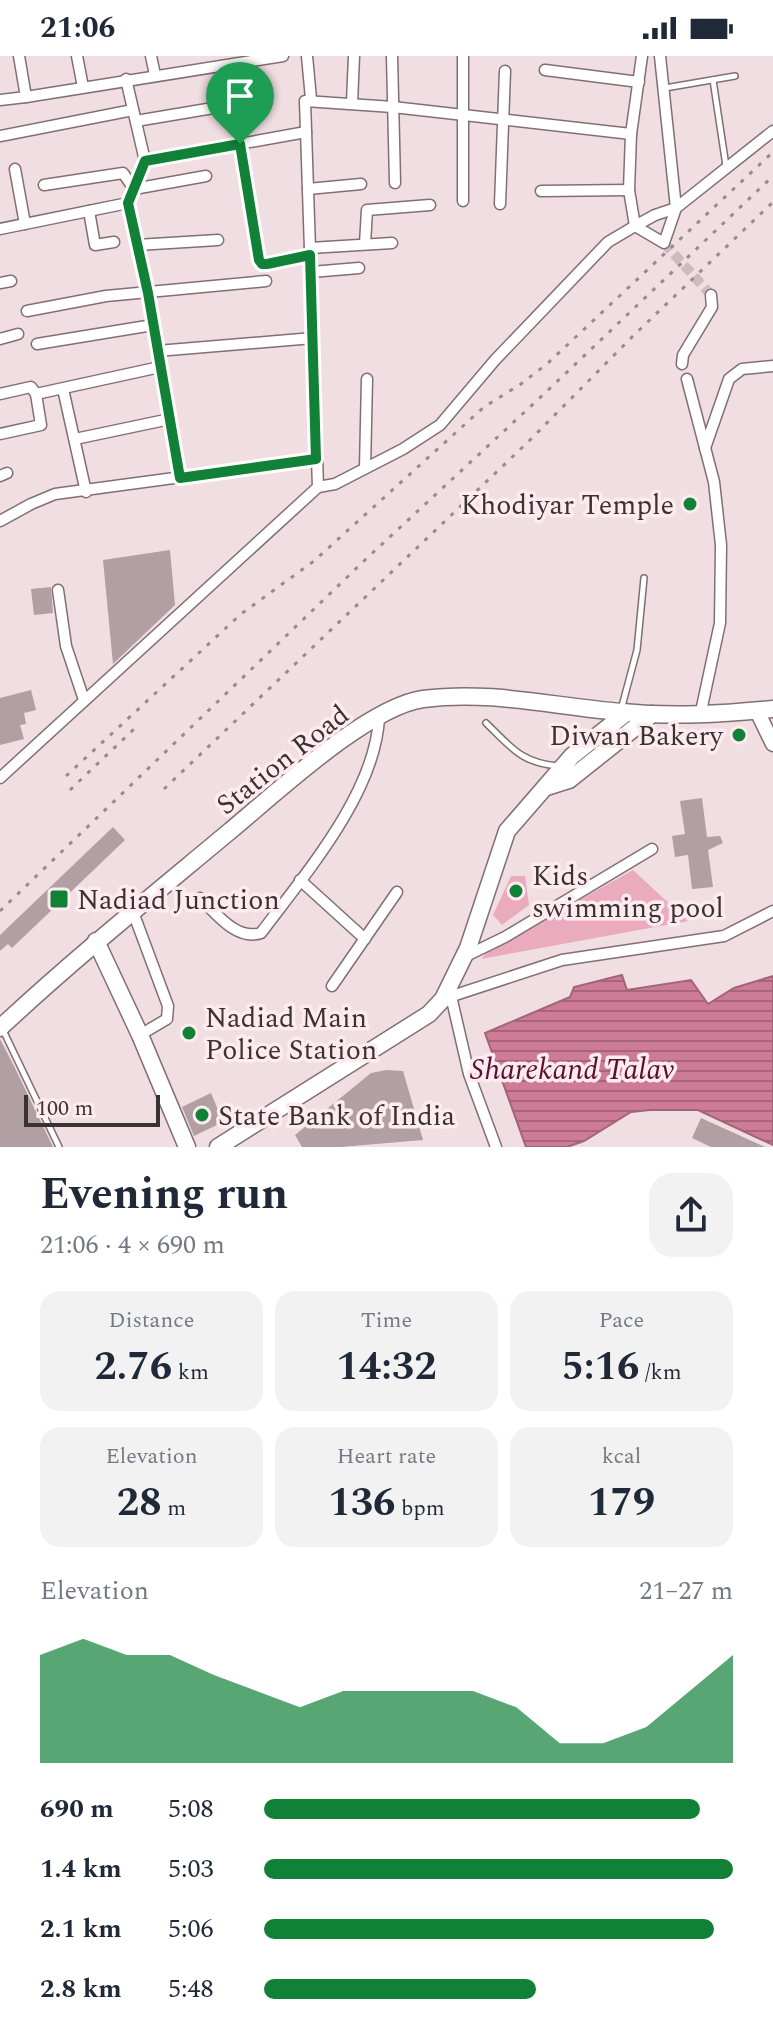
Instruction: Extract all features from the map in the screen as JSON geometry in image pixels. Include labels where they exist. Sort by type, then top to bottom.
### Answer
[{"type":"main road","name":"Station Road","points":[[1,1028],[96,941],[343,738],[398,707],[421,700],[490,695],[652,714],[700,716],[765,710]]},
{"type":"main road","points":[[765,710],[773,744]]},
{"type":"main road","points":[[218,1147],[429,1014],[447,997],[507,831],[563,767],[623,712]]},
{"type":"main road","points":[[545,788],[569,780],[652,714]]},
{"type":"main road","points":[[96,941],[187,1147]]},
{"type":"street","points":[[19,56],[26,97]]},
{"type":"street","points":[[77,56],[83,87]]},
{"type":"street","points":[[151,56],[155,75]]},
{"type":"street","points":[[0,100],[283,56]]},
{"type":"street","points":[[307,56],[311,99]]},
{"type":"street","points":[[352,103],[354,56]]},
{"type":"street","points":[[392,56],[395,183]]},
{"type":"street","points":[[463,56],[463,201]]},
{"type":"street","points":[[635,226],[629,190],[631,134],[642,56]]},
{"type":"street","points":[[635,226],[664,243],[676,208],[660,56]]},
{"type":"street","points":[[545,70],[639,82]]},
{"type":"street","points":[[500,204],[505,71]]},
{"type":"street","points":[[126,79],[145,161],[128,203],[148,293],[180,478]]},
{"type":"street","points":[[318,487],[305,101],[311,99],[393,107],[631,134]]},
{"type":"street","points":[[0,136],[243,103]]},
{"type":"street","points":[[0,778],[318,487],[335,484],[403,449],[440,425],[495,360],[608,242],[655,215],[676,208],[773,131]]},
{"type":"street","points":[[145,161],[306,132]]},
{"type":"street","points":[[240,144],[262,264],[310,252],[392,243]]},
{"type":"street","points":[[15,169],[25,224]]},
{"type":"street","points":[[44,185],[123,173],[134,189]]},
{"type":"street","points":[[134,189],[206,176]]},
{"type":"street","points":[[308,189],[361,184]]},
{"type":"street","points":[[541,191],[629,190]]},
{"type":"street","points":[[0,229],[128,203]]},
{"type":"street","points":[[365,244],[367,210],[430,205]]},
{"type":"street","points":[[89,211],[95,245],[114,242]]},
{"type":"street","points":[[137,245],[218,240]]},
{"type":"street","points":[[311,272],[359,268]]},
{"type":"street","points":[[27,311],[102,297],[266,281]]},
{"type":"street","points":[[682,364],[683,355],[712,307],[711,295]]},
{"type":"street","points":[[37,344],[153,325]]},
{"type":"street","points":[[0,339],[18,334]]},
{"type":"street","points":[[157,351],[313,338]]},
{"type":"street","points":[[704,449],[729,379],[742,369],[773,366]]},
{"type":"street","points":[[36,394],[160,367]]},
{"type":"street","points":[[365,468],[367,379]]},
{"type":"street","points":[[687,379],[714,482],[721,545],[720,623],[700,716]]},
{"type":"street","points":[[0,394],[31,387],[36,394],[41,425],[0,434]]},
{"type":"street","points":[[63,389],[86,492]]},
{"type":"street","points":[[75,439],[170,419]]},
{"type":"street","points":[[0,521],[45,497],[316,459]]},
{"type":"street","points":[[58,590],[66,646],[84,700]]},
{"type":"street","points":[[200,898],[237,932],[261,933],[341,821],[370,761],[379,718]]},
{"type":"street","points":[[464,957],[505,937],[652,849]]},
{"type":"street","points":[[300,880],[365,939]]},
{"type":"street","points":[[332,986],[397,892]]},
{"type":"street","points":[[496,1147],[469,1074],[447,997],[562,960],[724,936],[773,911]]},
{"type":"street","points":[[133,912],[168,1006],[167,1019],[140,1035]]},
{"type":"lane","points":[[664,88],[735,76]]},
{"type":"lane","points":[[713,80],[726,169]]},
{"type":"lane","points":[[623,712],[637,650],[644,578]]},
{"type":"lane","points":[[486,723],[522,757],[536,764],[563,767]]},
{"type":"lane","points":[[1,1028],[59,1147]]},
{"type":"shaded area","points":[[633,870],[688,921],[481,959],[487,952]]},
{"type":"shaded area","name":"Kids swimming pool","points":[[511,876],[525,876],[529,905],[502,925],[493,915]]},
{"type":"water","name":"Sharekand Talav","points":[[622,975],[627,990],[691,980],[708,1004],[734,988],[773,976],[773,1145],[698,1110],[650,1110],[631,1112],[584,1141],[567,1147],[526,1147],[485,1033],[570,997],[574,987]]},
{"type":"building","points":[[170,550],[175,605],[113,664],[103,560]]},
{"type":"building","points":[[51,587],[53,613],[34,615],[31,589]]},
{"type":"building","points":[[31,690],[36,710],[24,713],[26,724],[20,725],[24,739],[0,745],[0,698]]},
{"type":"building","points":[[702,798],[707,837],[720,836],[723,843],[708,850],[713,887],[692,889],[688,855],[675,857],[672,836],[685,834],[680,801]]},
{"type":"building","points":[[113,827],[125,840],[12,948],[8,944],[0,951],[0,935]]},
{"type":"building","points":[[0,1039],[14,1066],[53,1147],[0,1147]]},
{"type":"building","points":[[403,1071],[423,1140],[302,1147],[295,1135],[371,1073]]},
{"type":"building","name":"State Bank of India","points":[[211,1093],[223,1122],[194,1136],[182,1107]]},
{"type":"building","points":[[701,1118],[765,1147],[711,1147],[692,1138]]},
{"type":"tunnel","points":[[664,243],[711,295]]},
{"type":"railway","points":[[66,776],[241,614],[314,561],[484,407],[548,363],[773,152]]},
{"type":"railway","points":[[0,911],[366,559],[773,176]]},
{"type":"railway","points":[[164,789],[529,441],[773,202]]},
{"type":"railway","points":[[70,790],[134,729]]},
{"type":"place","name":"Khodiyar Temple","points":[[690,504]]},
{"type":"place","name":"Diwan Bakery","points":[[739,735]]},
{"type":"place","name":"Kids swimming pool","points":[[516,891]]},
{"type":"place","name":"Nadiad Junction","points":[[59,899]]},
{"type":"place","name":"Nadiad Main Police Station","points":[[189,1033]]},
{"type":"place","name":"State Bank of India","points":[[202,1115]]},
{"type":"route","points":[[240,144],[259,260],[267,264],[310,255],[316,459],[180,478],[148,293],[128,203],[145,161],[240,144]]}]
